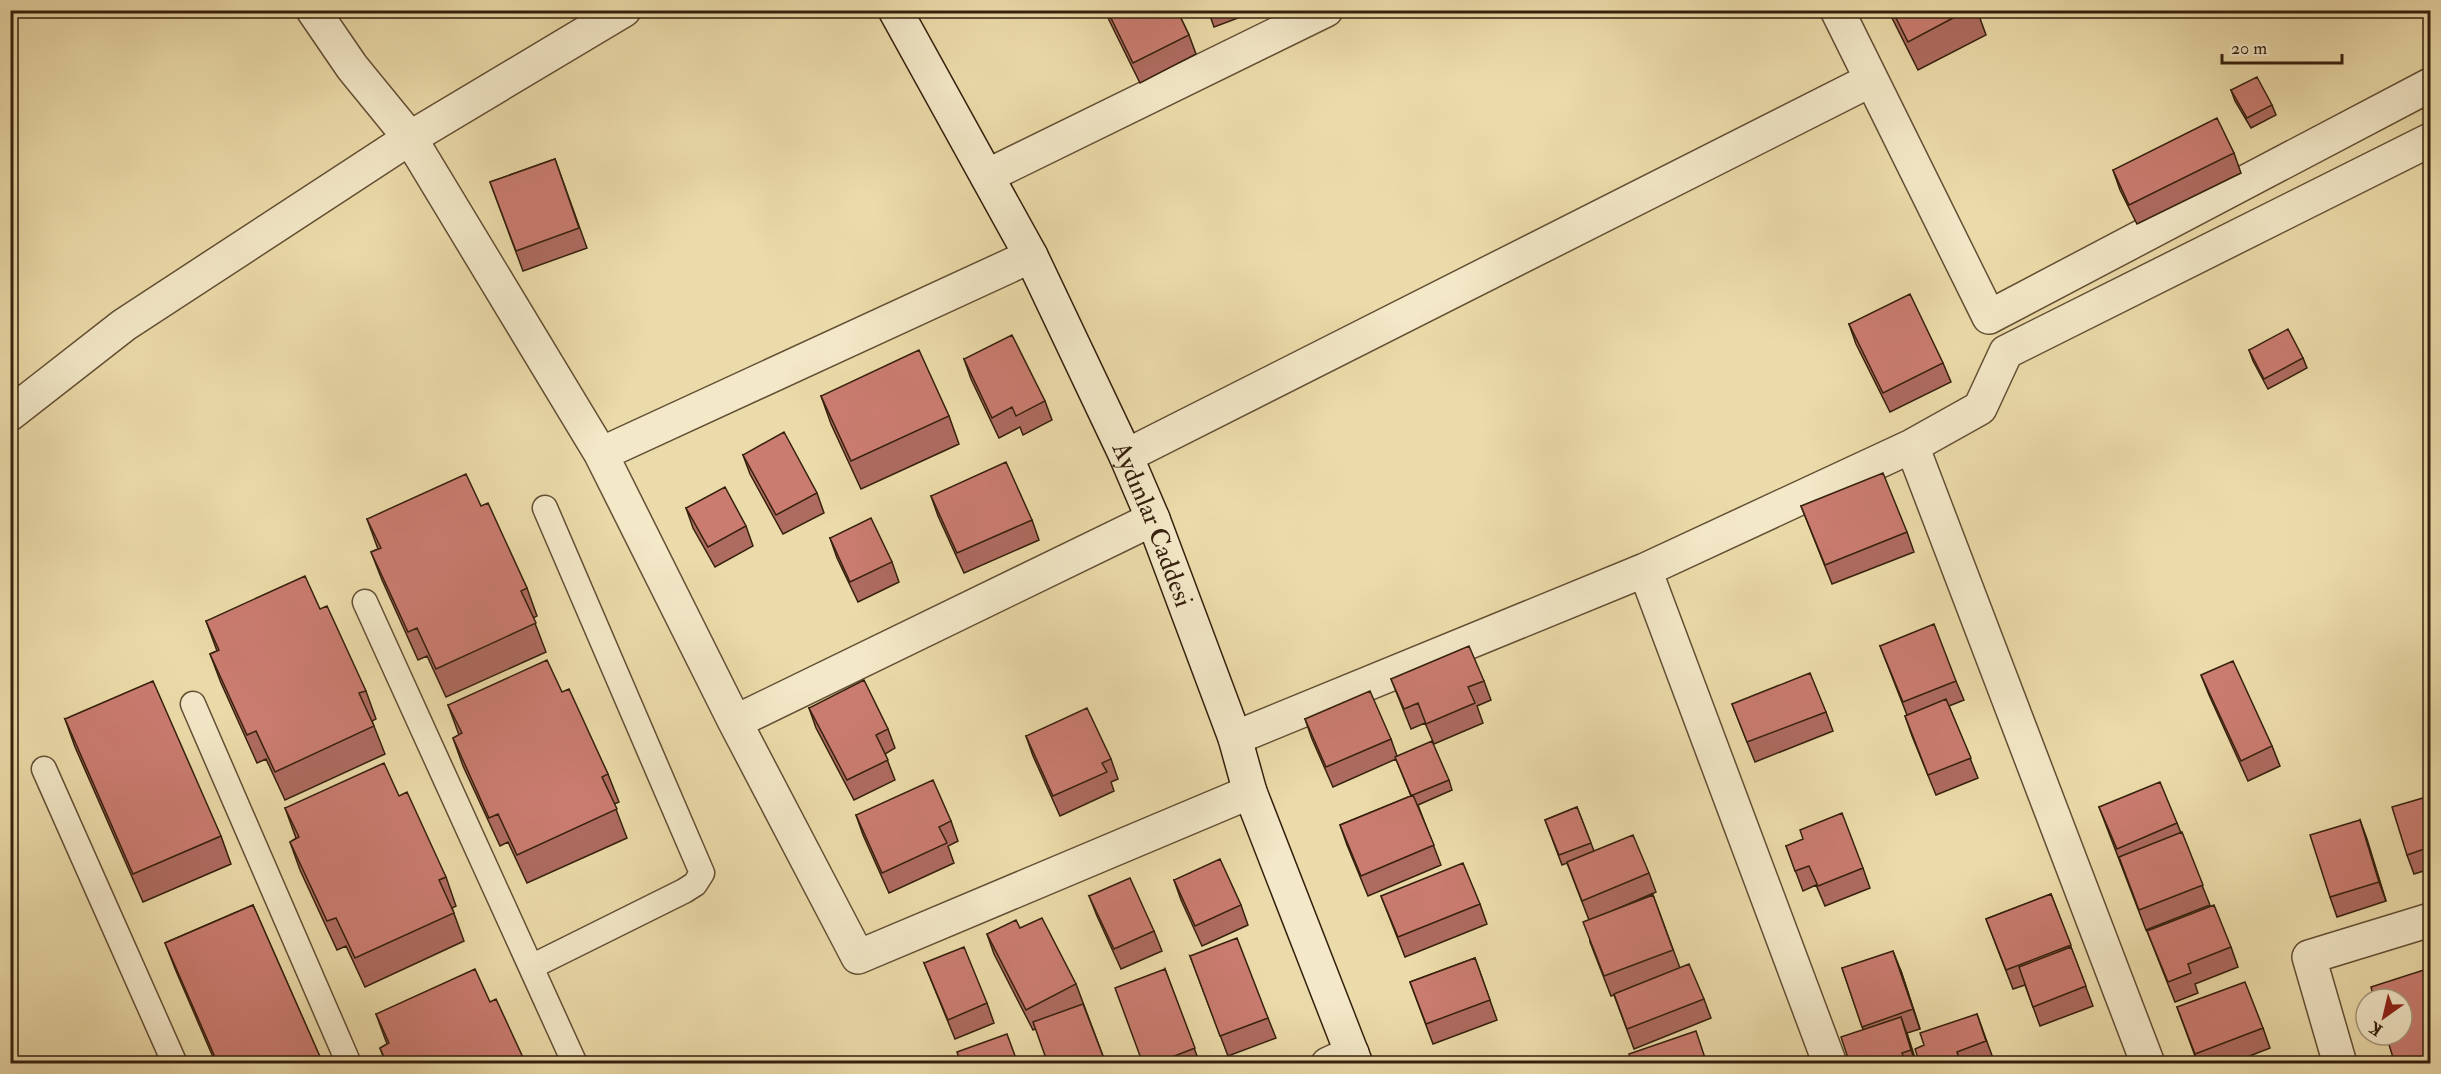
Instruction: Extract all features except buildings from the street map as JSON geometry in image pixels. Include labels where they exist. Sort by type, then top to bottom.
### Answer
[{"type":"street","points":[[313,10],[352,67],[410,138],[601,454],[735,722],[858,957],[1250,792]]},
{"type":"street","points":[[10,414],[124,326],[410,138],[624,10]]},
{"type":"street","name":"Aydınlar Caddesi","points":[[895,10],[1031,256],[1126,456],[1153,519],[1234,738],[1250,792],[1346,1060]]},
{"type":"street","points":[[987,176],[1326,10]]},
{"type":"street","points":[[1837,10],[1989,317],[2430,85]]},
{"type":"street","points":[[1126,456],[1871,80]]},
{"type":"street","points":[[1234,738],[1645,570],[1912,446],[1980,408],[2006,352],[2430,140]]},
{"type":"street","points":[[601,454],[1031,256]]},
{"type":"street","points":[[1912,446],[2148,1064]]},
{"type":"street","points":[[735,722],[1153,519]]},
{"type":"street","points":[[1645,570],[1830,1064]]},
{"type":"street","points":[[2340,1064],[2309,957],[2430,920]]},
{"type":"lane","points":[[531,967],[684,891],[695,884],[702,873],[545,508]]},
{"type":"lane","points":[[365,602],[575,1064]]},
{"type":"lane","points":[[193,704],[349,1064]]},
{"type":"lane","points":[[44,769],[175,1064]]}]
